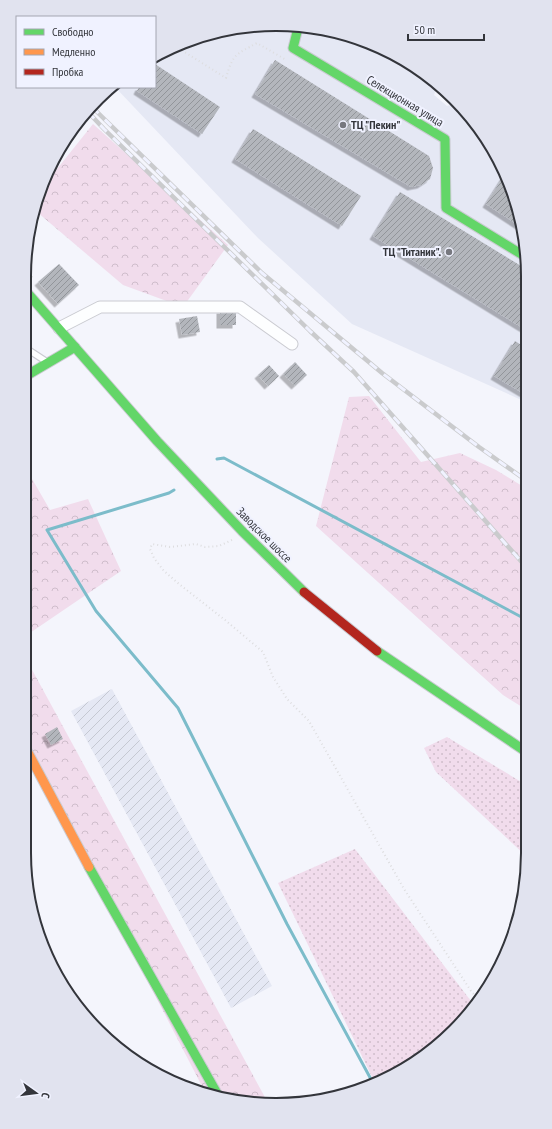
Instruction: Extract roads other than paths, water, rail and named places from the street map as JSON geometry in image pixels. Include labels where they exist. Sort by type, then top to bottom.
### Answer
[{"type":"street","name":"Селекционная улица","points":[[297,32],[293,48],[445,139],[446,208],[520,253]]},
{"type":"street","name":"Заводское шоссе","points":[[31,297],[157,441],[242,531],[310,598],[378,652],[521,748]]},
{"type":"street","points":[[59,328],[100,307],[240,307],[292,344]]},
{"type":"street","points":[[31,372],[75,347]]},
{"type":"street","points":[[31,759],[158,992],[215,1090]]},
{"type":"lane","points":[[31,351],[49,363]]},
{"type":"waterway","points":[[217,459],[224,458],[521,617]]},
{"type":"waterway","points":[[174,490],[169,493],[47,530],[96,611],[178,708],[287,924],[371,1079]]},
{"type":"railway","points":[[96,110],[262,273],[382,373],[479,447],[521,477]]},
{"type":"railway","points":[[91,115],[310,331],[354,372],[521,561]]},
{"type":"place","name":"ТЦ \"Пекин\"","points":[[343,125]]},
{"type":"place","name":"ТЦ \"Титаник\".","points":[[449,252]]}]
